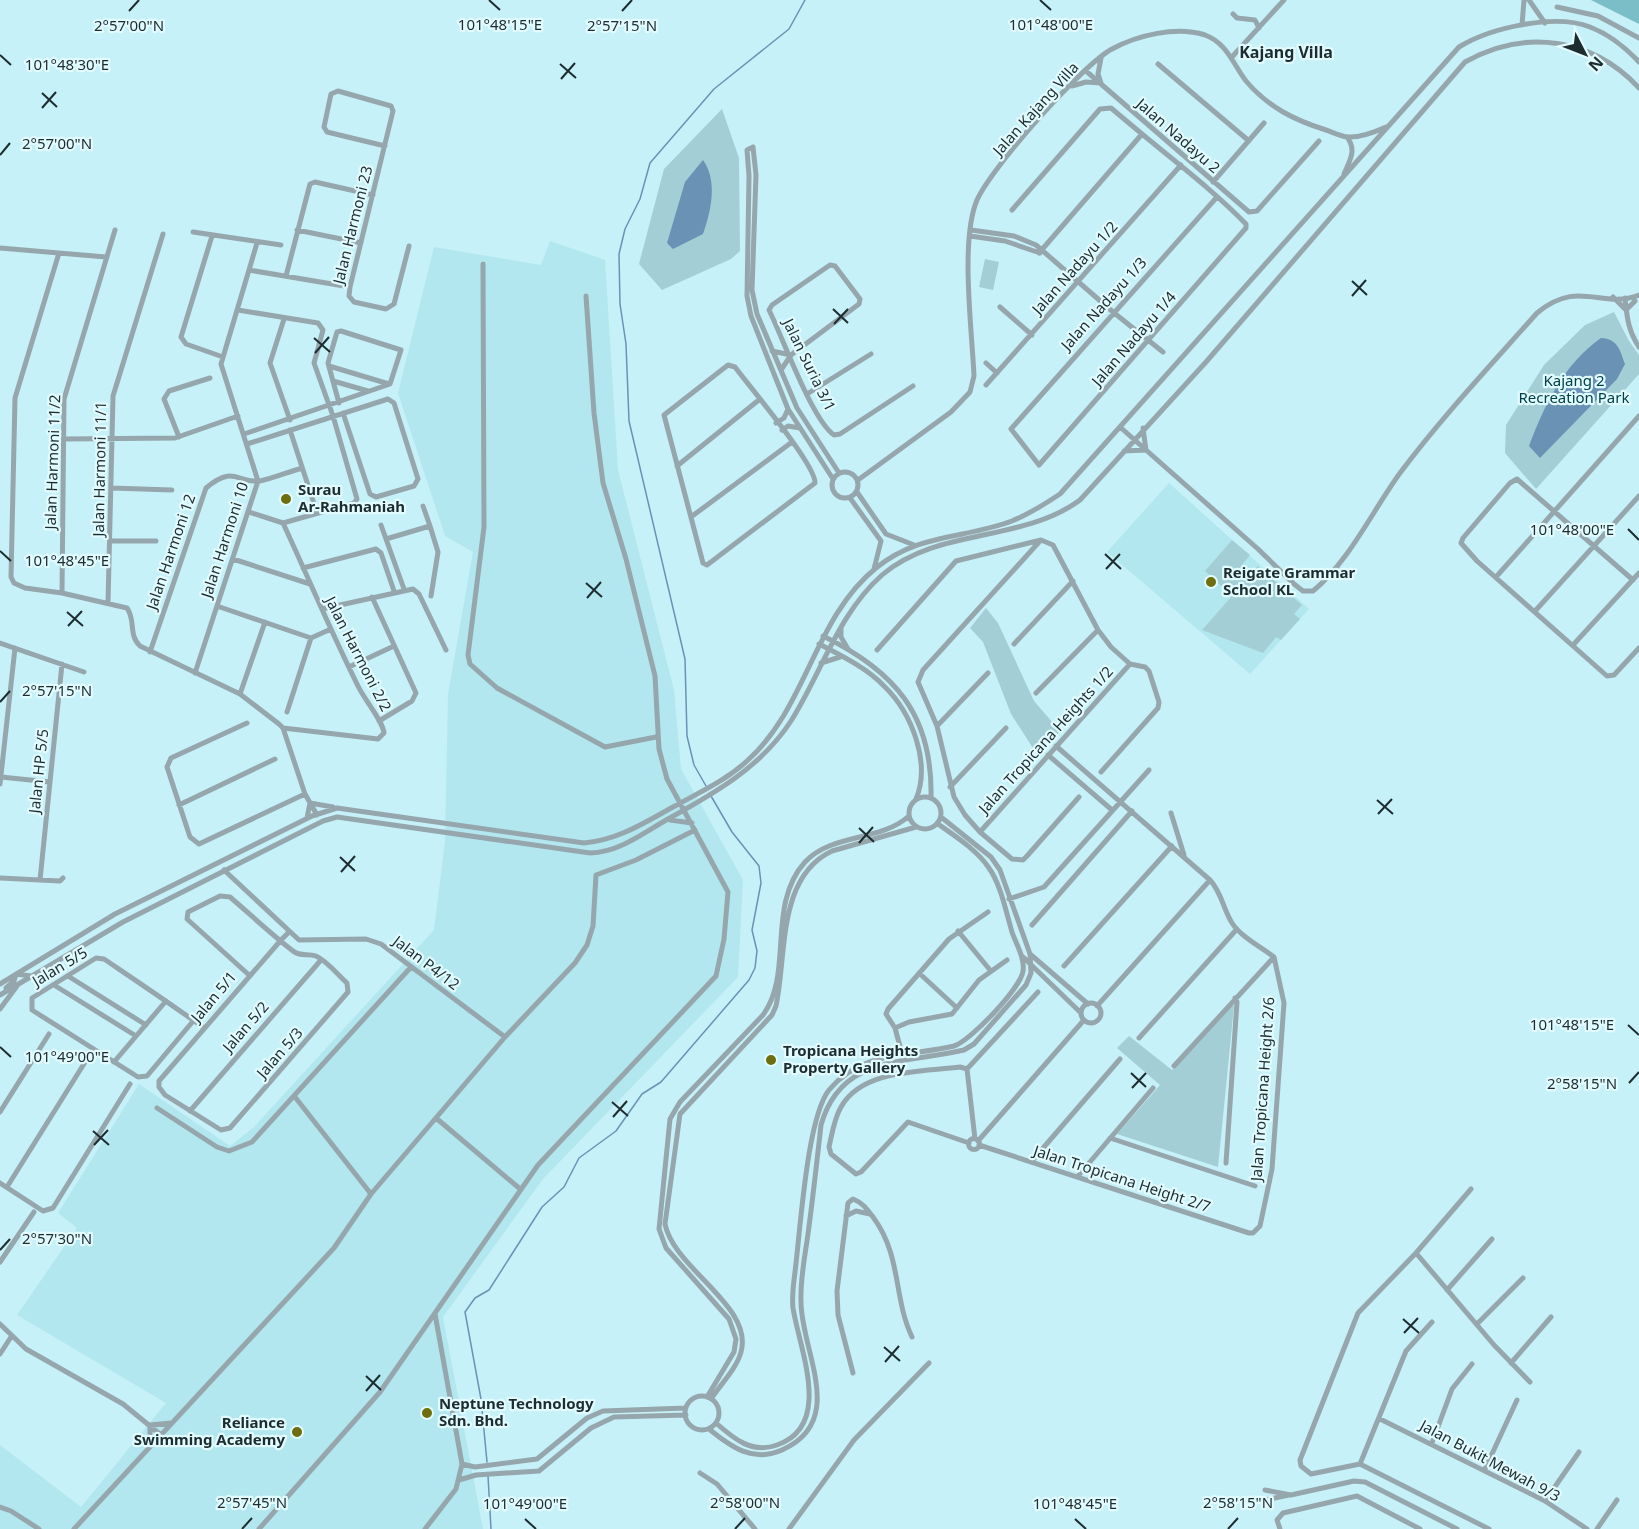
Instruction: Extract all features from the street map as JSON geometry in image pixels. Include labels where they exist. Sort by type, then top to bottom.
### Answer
[{"type":"street","points":[[1232,58],[1284,0]]},
{"type":"street","points":[[1527,0],[1545,23]]},
{"type":"street","points":[[1522,26],[1527,0]]},
{"type":"street","points":[[1557,7],[1598,16],[1639,38]]},
{"type":"street","points":[[1233,14],[1237,18],[1255,20],[1259,28]]},
{"type":"street","points":[[310,802],[337,808],[584,843],[621,836],[681,802],[724,783],[749,760],[770,735],[793,698],[835,615],[874,569],[898,552],[914,545],[1011,521],[1047,503],[1071,483],[1459,47],[1492,31],[1569,22],[1588,26],[1605,34],[1639,62]]},
{"type":"street","name":"Jalan Kajang Villa","points":[[858,480],[951,412],[970,392],[974,376],[969,247],[977,200],[1010,152],[1071,86],[1102,57],[1126,42],[1176,32],[1210,37],[1221,45],[1232,58],[1255,92],[1280,111],[1303,123],[1347,137],[1372,133],[1388,127]]},
{"type":"street","points":[[0,994],[123,922],[320,822],[337,817],[590,853],[618,848],[685,810],[756,764],[776,741],[801,704],[833,641],[860,599],[883,575],[905,560],[930,548],[1062,513],[1095,485],[1133,439],[1206,362],[1465,62],[1491,49],[1558,41],[1591,52],[1622,69],[1639,88]]},
{"type":"street","points":[[1071,86],[1086,82],[1101,83],[1098,74],[1102,57]]},
{"type":"street","points":[[1158,64],[1249,141]]},
{"type":"street","name":"Jalan Nadayu 2","points":[[1086,71],[1249,212],[1257,211],[1319,141]]},
{"type":"street","name":"Jalan Harmoni 23","points":[[385,146],[327,132],[324,127],[331,94],[338,91],[391,106],[393,111],[385,146],[350,287],[349,296],[354,302],[386,309],[394,304],[409,246]]},
{"type":"street","points":[[1012,210],[1101,109],[1111,108],[1217,197]]},
{"type":"street","points":[[1214,182],[1264,123]]},
{"type":"street","points":[[1040,251],[1142,134]]},
{"type":"street","points":[[1342,178],[1353,152],[1352,144],[1347,137]]},
{"type":"street","points":[[833,479],[788,409],[751,316],[747,296],[749,177],[747,150],[753,147],[756,175],[752,290],[757,314],[797,408],[839,473]]},
{"type":"street","name":"Jalan Nadayu 1/2","points":[[986,385],[1181,165]]},
{"type":"street","points":[[286,276],[310,184],[315,182],[373,195]]},
{"type":"street","name":"Jalan Nadayu 1/4","points":[[1039,465],[1246,228],[1246,224],[1217,197]]},
{"type":"street","name":"Jalan Nadayu 1/3","points":[[1039,465],[1011,429],[1217,197]]},
{"type":"street","points":[[973,219],[981,234]]},
{"type":"street","name":"Jalan Harmoni 11/2","points":[[62,593],[64,399],[115,230]]},
{"type":"street","points":[[297,230],[361,243]]},
{"type":"street","points":[[193,232],[281,245]]},
{"type":"street","points":[[971,233],[998,237],[1014,236],[1029,240],[1163,352]]},
{"type":"street","name":"Jalan Harmoni 11/1","points":[[108,603],[113,396],[163,234]]},
{"type":"street","points":[[969,247],[981,234]]},
{"type":"street","points":[[212,236],[181,337],[186,344],[223,357]]},
{"type":"street","points":[[1011,243],[1014,236]]},
{"type":"street","points":[[998,237],[1040,251]]},
{"type":"street","name":"Jalan Harmoni 10","points":[[195,673],[258,481],[221,364],[257,243]]},
{"type":"street","points":[[0,248],[106,257]]},
{"type":"street","points":[[59,253],[15,398],[11,577],[14,583],[25,588],[123,606],[130,611],[133,638],[150,652],[240,694],[283,728],[305,794],[320,822]]},
{"type":"street","points":[[483,264],[484,527],[468,655],[470,664],[497,688],[605,747],[656,737]]},
{"type":"street","name":"Jalan Suria 3/1","points":[[791,355],[859,304],[860,299],[835,266],[830,265],[772,305],[769,310],[807,394],[827,430],[834,435],[840,434],[913,386]]},
{"type":"street","points":[[249,270],[350,287]]},
{"type":"street","points":[[1120,427],[1258,549],[1294,584],[1303,591],[1313,591],[1322,584],[1347,551],[1432,431],[1537,313],[1549,303],[1571,295],[1613,297],[1637,301]]},
{"type":"street","points":[[1625,300],[1639,295]]},
{"type":"street","points":[[259,1529],[380,1392],[519,1188],[715,978],[724,939],[728,892],[667,779],[656,737],[655,676],[626,559],[603,483],[594,413],[586,296]]},
{"type":"street","points":[[1613,297],[1626,310]]},
{"type":"street","points":[[1625,300],[1631,335],[1639,347]]},
{"type":"street","points":[[1626,310],[1637,301]]},
{"type":"street","points":[[1000,307],[1032,335]]},
{"type":"street","points":[[238,310],[318,323],[321,326],[314,363],[333,416],[357,499],[354,503],[283,523],[249,512]]},
{"type":"street","points":[[284,319],[270,363],[290,420]]},
{"type":"street","points":[[244,434],[329,407],[392,382],[400,350],[341,331],[335,333],[329,366],[339,403]]},
{"type":"street","points":[[772,351],[791,355],[781,369]]},
{"type":"street","points":[[807,394],[871,354]]},
{"type":"street","points":[[986,363],[997,373]]},
{"type":"street","points":[[728,365],[735,367],[760,399],[815,475],[815,483],[707,565],[703,563],[664,414],[728,365]]},
{"type":"street","points":[[329,366],[388,384]]},
{"type":"street","points":[[179,437],[164,399],[169,392],[210,378]]},
{"type":"street","points":[[333,381],[370,392]]},
{"type":"street","points":[[247,444],[333,416],[388,399],[394,403],[418,479],[414,486],[376,497],[370,494],[343,413]]},
{"type":"street","points":[[677,466],[760,399]]},
{"type":"street","points":[[776,423],[784,418],[788,409]]},
{"type":"street","points":[[64,439],[179,437],[238,416]]},
{"type":"street","points":[[1497,577],[1639,416]]},
{"type":"street","points":[[782,429],[788,426],[800,428]]},
{"type":"street","points":[[1143,428],[1146,450]]},
{"type":"street","points":[[290,430],[317,513]]},
{"type":"street","points":[[691,517],[792,442]]},
{"type":"street","points":[[1124,451],[1146,450]]},
{"type":"street","name":"Jalan Harmoni 12","points":[[150,652],[206,488],[215,480],[229,476],[258,481],[302,468]]},
{"type":"street","points":[[874,569],[880,541],[850,498],[837,495],[832,488],[833,479],[839,473],[852,473],[858,480],[857,492],[886,534],[914,545]]},
{"type":"street","points":[[1633,580],[1517,479],[1510,483],[1462,538],[1464,549],[1536,610],[1607,676],[1614,675],[1639,648]]},
{"type":"street","points":[[111,488],[172,490]]},
{"type":"street","points":[[850,498],[857,492]]},
{"type":"street","points":[[1536,610],[1639,496]]},
{"type":"street","points":[[423,506],[438,552],[431,596]]},
{"type":"street","name":"Jalan Harmoni 2/2","points":[[283,523],[349,667],[384,733],[378,739],[283,728]]},
{"type":"street","points":[[381,525],[404,589]]},
{"type":"street","points":[[386,539],[430,526]]},
{"type":"street","points":[[1041,540],[920,674],[918,682],[937,726],[950,788],[964,815],[1012,859],[1023,860],[1079,797]]},
{"type":"street","points":[[877,650],[956,561],[1041,540],[1057,549],[1098,630],[1111,647],[1130,664],[1145,667],[1149,671],[1160,705],[1101,771]]},
{"type":"street","points":[[110,541],[156,541]]},
{"type":"street","points":[[1026,543],[1030,546],[1029,552]]},
{"type":"street","points":[[303,568],[376,549],[381,553],[394,591]]},
{"type":"street","points":[[233,559],[310,584]]},
{"type":"street","points":[[1573,645],[1639,573]]},
{"type":"street","points":[[1014,644],[1073,581]]},
{"type":"street","points":[[322,609],[394,591],[413,589],[419,594],[446,650]]},
{"type":"street","points":[[372,597],[416,698],[379,721]]},
{"type":"street","points":[[217,606],[311,638],[331,629]]},
{"type":"street","points":[[240,694],[265,622]]},
{"type":"street","points":[[842,626],[841,637],[848,651]]},
{"type":"street","points":[[1036,693],[1098,630]]},
{"type":"street","points":[[823,636],[880,670],[911,709],[929,757],[931,798]]},
{"type":"street","points":[[287,712],[311,638]]},
{"type":"street","points":[[0,643],[84,672]]},
{"type":"street","points":[[819,644],[883,684],[909,723],[923,773],[922,786],[909,809],[909,816],[916,826],[923,829],[938,824],[941,817],[940,805],[931,798],[916,799]]},
{"type":"street","points":[[349,667],[394,646]]},
{"type":"street","points":[[0,784],[3,733],[15,648]]},
{"type":"street","points":[[821,664],[834,657],[842,657]]},
{"type":"street","name":"Jalan HP 5/5","points":[[40,880],[62,664]]},
{"type":"street","name":"Jalan Tropicana Heights 1/2","points":[[980,831],[1130,664]]},
{"type":"street","points":[[937,726],[988,673]]},
{"type":"street","points":[[247,723],[171,758],[167,767],[190,837],[199,844],[305,794]]},
{"type":"street","points":[[950,788],[1005,728]]},
{"type":"street","points":[[1056,746],[1210,880],[1219,890],[1231,922],[1274,957],[1174,1066]]},
{"type":"street","points":[[1048,755],[1112,810]]},
{"type":"street","points":[[179,805],[275,759]]},
{"type":"street","points":[[1002,902],[1044,887],[1149,770]]},
{"type":"street","points":[[1,777],[50,782]]},
{"type":"street","points":[[1088,789],[1095,782]]},
{"type":"street","points":[[307,818],[310,802]]},
{"type":"street","points":[[691,822],[691,810],[696,803]]},
{"type":"street","points":[[0,984],[115,914],[307,818],[337,808]]},
{"type":"street","points":[[1032,925],[1132,811]]},
{"type":"street","points":[[1172,813],[1184,857]]},
{"type":"street","points":[[709,1398],[734,1352],[736,1339],[729,1319],[666,1248],[658,1229],[673,1111],[770,1007],[774,999],[786,898],[796,874],[805,862],[827,847],[886,829],[909,816]]},
{"type":"street","points":[[941,817],[991,857],[1000,870],[1030,954],[1031,966],[1026,985]]},
{"type":"street","points":[[667,820],[691,822]]},
{"type":"street","points":[[716,1423],[733,1439],[749,1446],[768,1448],[790,1439],[802,1426],[810,1400],[792,1305],[814,1121],[830,1089],[849,1071],[876,1059],[955,1046],[969,1038],[1019,982],[1024,968],[1020,952],[989,868],[960,840],[938,824]]},
{"type":"street","points":[[709,1398],[738,1358],[743,1336],[731,1312],[678,1252],[667,1234],[665,1224],[680,1114],[772,1015],[777,1006],[792,896],[803,872],[820,857],[832,851],[916,826]]},
{"type":"street","points":[[74,1529],[334,1248],[371,1194],[505,1037],[575,963],[587,945],[596,905],[596,875],[636,860],[695,830]]},
{"type":"street","points":[[1064,966],[1172,846]]},
{"type":"street","points":[[224,870],[289,932]]},
{"type":"street","points":[[0,878],[61,881],[63,878]]},
{"type":"street","points":[[1097,1006],[1210,880]]},
{"type":"street","name":"Jalan 5/3","points":[[159,1081],[159,1087],[165,1095],[221,1130],[230,1128],[348,992],[347,983],[321,960],[315,956],[295,953],[230,897],[220,896],[188,912],[188,919],[249,975]]},
{"type":"street","points":[[902,1054],[895,1028],[886,1014],[888,1009],[958,931],[988,912]]},
{"type":"street","points":[[115,914],[123,922]]},
{"type":"street","points":[[1139,1038],[1237,929]]},
{"type":"street","points":[[958,931],[990,970]]},
{"type":"street","name":"Jalan P4/12","points":[[289,932],[306,941],[366,939],[381,944],[505,1037]]},
{"type":"street","name":"Jalan 5/1","points":[[159,1081],[249,975],[289,932]]},
{"type":"street","points":[[1020,952],[1031,966],[1081,1013],[1084,1020],[1093,1023],[1098,1020],[1100,1011],[1097,1006],[1088,1004],[1030,954]]},
{"type":"street","name":"Jalan Tropicana Height 2/6","points":[[1257,1230],[1260,1226],[1272,1168],[1284,1003],[1274,957]]},
{"type":"street","name":"Jalan 5/5","points":[[194,1020],[147,1076],[138,1077],[32,1010],[32,998],[96,958],[104,959],[194,1020],[204,1028]]},
{"type":"street","name":"Jalan 5/2","points":[[190,1111],[321,960]]},
{"type":"street","points":[[895,1028],[909,1022],[947,1017],[990,970],[1007,960]]},
{"type":"street","points":[[157,1108],[217,1147],[229,1150],[252,1142],[296,1097],[411,967]]},
{"type":"street","points":[[16,974],[31,976]]},
{"type":"street","points":[[0,994],[14,981],[16,974]]},
{"type":"street","points":[[919,974],[957,1008]]},
{"type":"street","points":[[68,976],[146,1025]]},
{"type":"street","points":[[686,1412],[694,1428],[709,1429],[742,1453],[760,1456],[775,1453],[791,1446],[802,1436],[817,1407],[818,1390],[801,1302],[821,1125],[831,1099],[852,1077],[868,1069],[883,1064],[964,1050],[974,1044],[1026,985],[1036,977],[1044,978]]},
{"type":"street","points":[[0,1009],[20,982]]},
{"type":"street","points":[[54,985],[136,1036]]},
{"type":"street","points":[[977,1142],[967,1069],[1038,992]]},
{"type":"street","points":[[1226,1163],[1237,1002],[1235,998]]},
{"type":"street","points":[[114,1062],[166,1001]]},
{"type":"street","points":[[1081,1013],[1088,1004]]},
{"type":"street","points":[[967,1069],[960,1067],[873,1080],[860,1087],[850,1094],[840,1108],[829,1148],[831,1154],[856,1174],[861,1172],[908,1122],[969,1143],[977,1142],[1084,1020]]},
{"type":"street","points":[[0,1112],[49,1035]]},
{"type":"street","points":[[7,1188],[87,1059]]},
{"type":"street","points":[[1031,1162],[1120,1059]]},
{"type":"street","points":[[0,1183],[44,1211],[53,1208],[130,1084]]},
{"type":"street","points":[[1078,1176],[1153,1088]]},
{"type":"street","points":[[296,1097],[371,1194]]},
{"type":"street","points":[[436,1118],[519,1188]]},
{"type":"street","points":[[974,1127],[986,1130]]},
{"type":"street","points":[[1110,1138],[1255,1186]]},
{"type":"street","name":"Jalan Tropicana Height 2/7","points":[[969,1143],[972,1149],[977,1142],[1031,1162],[1249,1233],[1257,1230]]},
{"type":"street","points":[[1471,1189],[1416,1253],[1358,1313],[1300,1460],[1306,1472],[1319,1474],[1360,1464],[1489,1529]]},
{"type":"street","points":[[853,1373],[838,1315],[837,1291],[848,1203],[853,1198],[861,1202],[882,1229],[892,1252],[903,1311],[912,1337]]},
{"type":"street","points":[[846,1216],[856,1211],[871,1215]]},
{"type":"street","points":[[0,1262],[34,1212]]},
{"type":"street","points":[[1447,1290],[1492,1239]]},
{"type":"street","points":[[1416,1253],[1530,1383]]},
{"type":"street","points":[[1477,1324],[1522,1278]]},
{"type":"street","points":[[425,1529],[456,1489],[462,1464],[435,1314]]},
{"type":"street","points":[[1511,1363],[1551,1317]]},
{"type":"street","points":[[1360,1464],[1406,1351],[1432,1322]]},
{"type":"street","points":[[0,1324],[26,1349],[123,1404],[160,1435]]},
{"type":"street","points":[[0,1354],[11,1337]]},
{"type":"street","points":[[789,1529],[854,1440],[929,1363]]},
{"type":"street","points":[[1432,1443],[1452,1389],[1472,1364]]},
{"type":"street","points":[[686,1412],[695,1398],[709,1398],[718,1407],[716,1423],[709,1429]]},
{"type":"street","points":[[1485,1469],[1517,1400]]},
{"type":"street","points":[[462,1464],[475,1467],[537,1459],[587,1418],[603,1411],[686,1412]]},
{"type":"street","points":[[459,1480],[476,1475],[539,1471],[603,1421],[686,1412]]},
{"type":"street","name":"Jalan Bukit Mewah 9/3","points":[[1380,1419],[1485,1469],[1545,1501],[1587,1529]]},
{"type":"street","points":[[150,1425],[172,1422]]},
{"type":"street","points":[[150,1425],[150,1447]]},
{"type":"street","points":[[1545,1501],[1579,1452]]},
{"type":"street","points":[[700,1473],[717,1484],[755,1529]]},
{"type":"street","points":[[1260,1501],[1272,1501],[1354,1481],[1365,1482],[1456,1529]]},
{"type":"street","points":[[1265,1490],[1291,1495]]},
{"type":"street","points":[[1280,1529],[1277,1520],[1283,1513],[1357,1496],[1420,1529]]},
{"type":"street","points":[[1597,1529],[1617,1500]]},
{"type":"street","points":[[0,1507],[11,1510],[39,1529]]},
{"type":"shaded area","points":[[1591,0],[1639,0],[1639,24]]},
{"type":"shaded area","points":[[703,160],[708,168],[712,196],[703,234],[673,249],[667,243],[685,182]]},
{"type":"shaded area","points":[[550,241],[605,260],[618,470],[674,690],[681,769],[743,880],[738,977],[543,1179],[443,1317],[483,1529],[0,1529],[0,1445],[81,1507],[166,1403],[17,1315],[77,1228],[58,1213],[139,1084],[230,1146],[254,1127],[434,930],[445,841],[448,694],[473,552],[445,536],[398,393],[434,247],[541,265]]},
{"type":"shaded area","points":[[1601,338],[1615,343],[1625,364],[1617,379],[1540,458],[1529,446],[1549,400],[1576,360]]},
{"type":"shaded area","name":"Reigate Grammar School KL","points":[[1169,483],[1309,609],[1250,674],[1107,552]]},
{"type":"green space","points":[[722,109],[739,158],[740,251],[731,259],[662,290],[639,264],[664,169]]},
{"type":"green space","points":[[985,259],[999,262],[993,290],[979,287]]},
{"type":"green space","name":"Kajang 2 Recreation Park","points":[[1614,312],[1639,355],[1639,374],[1536,489],[1505,453],[1506,425],[1544,365],[1585,325]]},
{"type":"green space","points":[[1232,540],[1250,555],[1241,566],[1250,575],[1258,566],[1302,605],[1294,614],[1300,619],[1281,640],[1276,637],[1263,653],[1202,630],[1232,596],[1205,571]]},
{"type":"green space","points":[[986,608],[998,623],[1034,701],[1060,731],[1038,756],[1011,714],[983,642],[970,628]]},
{"type":"green space","points":[[1231,1005],[1234,1006],[1218,1167],[1117,1134],[1160,1085],[1117,1048],[1129,1036],[1172,1070]]},
{"type":"waterway","points":[[706,786],[694,765],[687,736],[685,659],[629,421],[626,344],[620,304],[619,254],[625,229],[640,199],[650,163],[714,89],[789,29],[805,0]]},
{"type":"waterway","points":[[487,1462],[481,1399],[465,1312],[475,1298],[489,1290],[542,1207],[564,1187],[579,1158],[616,1131],[642,1094],[661,1082],[749,980],[755,968],[757,951],[752,930],[761,883],[759,866],[732,832],[711,796]]},
{"type":"waterway","points":[[488,1476],[491,1529]]},
{"type":"place","name":"Surau Ar-Rahmaniah","points":[[286,499]]},
{"type":"place","name":"Reigate Grammar School KL","points":[[1211,582]]},
{"type":"place","name":"Tropicana Heights Property Gallery","points":[[771,1060]]},
{"type":"place","name":"Neptune Technology Sdn. Bhd.","points":[[427,1413]]},
{"type":"place","name":"Reliance Swimming Academy","points":[[297,1432]]},
{"type":"district","name":"Kajang Villa","points":[[1286,52]]}]
